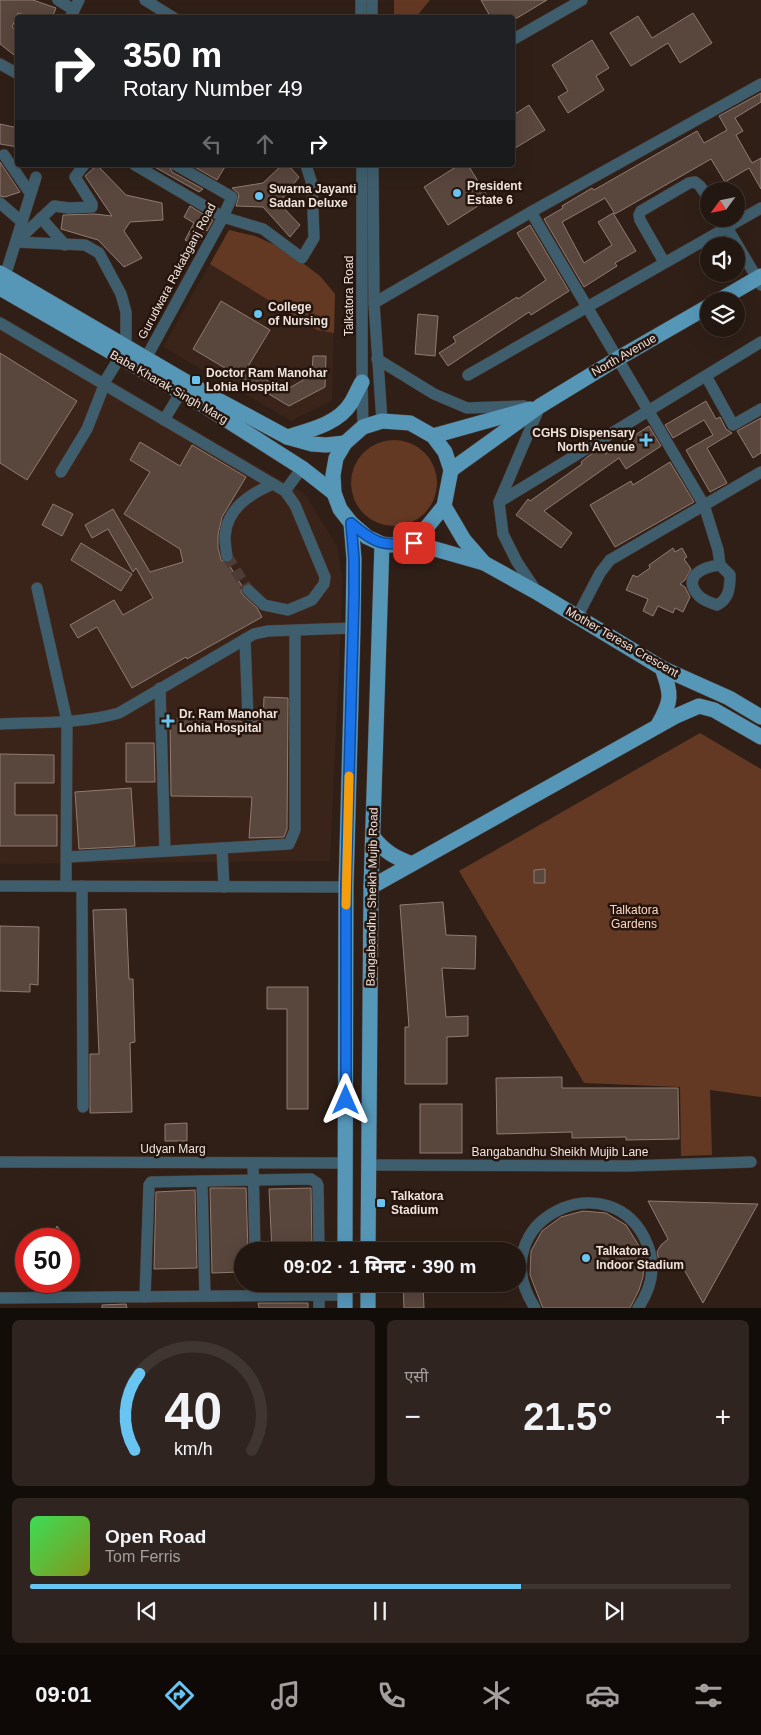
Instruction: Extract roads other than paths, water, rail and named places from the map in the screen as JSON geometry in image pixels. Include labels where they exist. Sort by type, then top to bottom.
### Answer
[{"type":"main road","name":"Baba Kharak Singh Marg","points":[[2,279],[123,352],[302,468],[334,493]]},
{"type":"main road","points":[[736,292],[760,280]]},
{"type":"main road","name":"North Avenue","points":[[451,470],[540,406],[700,311]]},
{"type":"main road","name":"Baba Kharak Singh Marg","points":[[123,352],[146,358],[207,394],[288,437],[312,444],[345,443]]},
{"type":"main road","points":[[288,437],[335,420],[351,404],[362,382]]},
{"type":"main road","name":"North Avenue","points":[[433,436],[540,406]]},
{"type":"main road","points":[[382,421],[410,423],[433,436],[445,452],[451,470],[444,506],[414,543],[382,544],[368,537],[351,523],[340,509],[334,493],[333,475],[336,458],[345,443],[363,427],[382,421]]},
{"type":"main road","name":"Mother Teresa Crescent","points":[[444,506],[464,540],[484,563]]},
{"type":"main road","name":"Bangabandhu Sheikh Mujib Road","points":[[345,1242],[346,887],[354,559],[351,523]]},
{"type":"main road","name":"Mother Teresa Crescent","points":[[414,543],[484,563],[577,616],[662,668],[729,698],[761,717]]},
{"type":"main road","name":"Bangabandhu Sheikh Mujib Road","points":[[368,1242],[371,887],[382,544]]},
{"type":"main road","points":[[658,726],[669,705],[669,686],[662,668]]},
{"type":"main road","points":[[371,887],[676,716],[699,706],[714,710],[761,737]]},
{"type":"main road","points":[[373,836],[388,853],[412,864]]},
{"type":"main road","points":[[368,1292],[368,1308]]},
{"type":"street","points":[[58,0],[74,9]]},
{"type":"street","points":[[145,0],[169,15]]},
{"type":"street","points":[[361,0],[361,15]]},
{"type":"street","points":[[372,0],[372,15]]},
{"type":"street","points":[[515,38],[582,0]]},
{"type":"street","points":[[0,64],[15,72]]},
{"type":"street","points":[[374,303],[531,212],[761,84]]},
{"type":"street","points":[[4,155],[30,193]]},
{"type":"street","points":[[16,242],[54,206],[69,208],[92,207],[92,204],[74,177],[82,167]]},
{"type":"street","points":[[138,167],[223,217],[263,229],[302,258],[314,238],[312,184],[307,167]]},
{"type":"street","name":"Gurudwara Rakabganj Road","points":[[146,358],[232,197],[180,167]]},
{"type":"street","name":"Talkatora Road","points":[[362,167],[363,427]]},
{"type":"street","name":"Talkatora Road","points":[[373,167],[374,303],[382,421]]},
{"type":"street","points":[[2,279],[16,242],[36,177]]},
{"type":"street","points":[[664,262],[639,215],[642,211],[689,183],[695,182],[700,186]]},
{"type":"street","points":[[0,203],[22,222]]},
{"type":"street","points":[[745,214],[761,208]]},
{"type":"street","points":[[531,212],[704,505],[718,550],[720,565]]},
{"type":"street","points":[[41,218],[65,244]]},
{"type":"street","points":[[468,375],[664,262],[716,228]]},
{"type":"street","points":[[727,228],[760,280]]},
{"type":"street","points":[[16,242],[85,245],[98,253],[121,294],[126,312],[123,352],[107,378],[87,429],[62,472]]},
{"type":"street","points":[[0,323],[285,491],[295,505],[325,577],[324,584],[312,600],[288,610],[264,605],[248,590]]},
{"type":"street","points":[[499,502],[761,342]]},
{"type":"street","points":[[377,358],[434,394],[466,408],[540,406],[499,502],[503,534],[517,562],[538,593]]},
{"type":"street","points":[[706,376],[733,425],[761,409]]},
{"type":"street","points":[[164,420],[182,392]]},
{"type":"street","points":[[285,491],[302,468]]},
{"type":"street","points":[[577,616],[600,573],[610,560],[761,472]]},
{"type":"street","points":[[227,556],[225,536],[228,521],[239,505],[254,492],[273,484]]},
{"type":"street","points":[[37,588],[67,721],[66,886]]},
{"type":"street","points":[[0,724],[67,721],[108,716],[119,713],[254,634],[268,631],[353,628]]},
{"type":"street","points":[[67,857],[289,844],[295,830],[295,631]]},
{"type":"street","points":[[245,639],[248,718]]},
{"type":"street","points":[[160,688],[165,851]]},
{"type":"street","points":[[222,848],[224,887]]},
{"type":"street","points":[[0,886],[346,887]]},
{"type":"street","points":[[82,886],[83,1107]]},
{"type":"street","name":"Udyan Marg","points":[[0,1162],[345,1163]]},
{"type":"street","name":"Bangabandhu Sheikh Mujib Lane","points":[[369,1165],[628,1166],[751,1162]]},
{"type":"street","points":[[253,1163],[255,1242]]},
{"type":"street","points":[[145,1297],[149,1185],[151,1182],[311,1179],[317,1183],[319,1242]]},
{"type":"street","points":[[202,1181],[205,1296]]},
{"type":"street","points":[[527,1308],[521,1274],[523,1252],[531,1233],[546,1216],[566,1206],[588,1202],[610,1206],[629,1218],[643,1235],[651,1256],[652,1277],[646,1297],[638,1308]]},
{"type":"street","points":[[0,1298],[19,1303],[145,1297],[177,1302],[239,1292]]},
{"type":"street","points":[[319,1292],[319,1308]]},
{"type":"street","points":[[332,1292],[345,1295]]},
{"type":"street","points":[[526,1294],[535,1308]]},
{"type":"tunnel","points":[[227,556],[248,590]]},
{"type":"place","name":"President Estate 6","points":[[457,193]]},
{"type":"place","name":"Swarna Jayanti Sadan Deluxe","points":[[259,196]]},
{"type":"place","name":"College of Nursing","points":[[258,314]]},
{"type":"place","name":"Doctor Ram Manohar Lohia Hospital","points":[[196,380]]},
{"type":"place","name":"CGHS Dispensary North Avenue","points":[[646,440]]},
{"type":"place","name":"Dr. Ram Manohar Lohia Hospital","points":[[168,721]]},
{"type":"place","name":"Talkatora Stadium","points":[[381,1203]]},
{"type":"place","name":"Talkatora Indoor Stadium","points":[[586,1258]]},
{"type":"park label","name":"Talkatora Gardens","points":[[634,917]]}]
